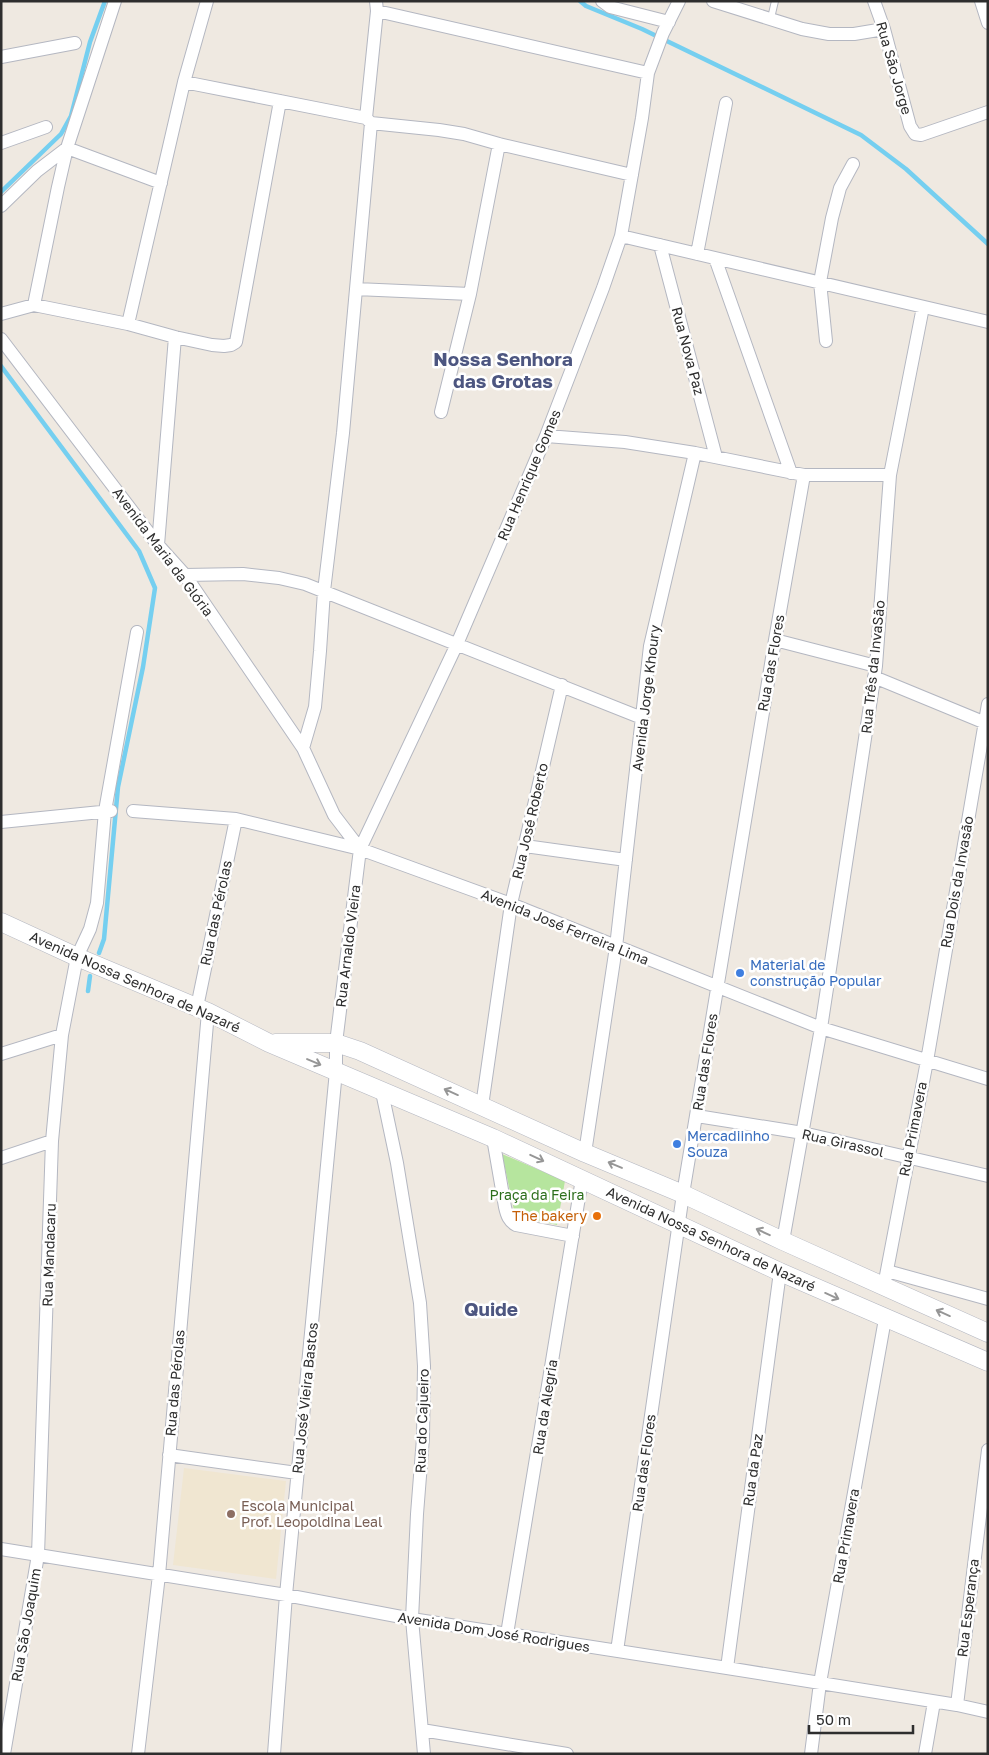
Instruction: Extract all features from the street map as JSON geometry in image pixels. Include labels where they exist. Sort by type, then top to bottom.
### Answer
[{"type":"street","points":[[34,305],[67,148],[115,1]]},
{"type":"street","points":[[128,324],[184,82],[207,1]]},
{"type":"street","points":[[602,1],[610,7],[666,28]]},
{"type":"street","name":"Rua Henrique Gomes","points":[[360,849],[457,644],[546,436],[622,236],[650,68],[679,1]]},
{"type":"street","points":[[713,1],[802,29],[829,34],[854,34],[884,29]]},
{"type":"street","name":"Rua São Jorge","points":[[874,1],[884,29],[910,126],[915,134],[921,135],[988,112]]},
{"type":"street","points":[[981,1],[988,23]]},
{"type":"street","points":[[303,748],[315,706],[324,591],[343,433],[356,289],[376,6],[650,68]]},
{"type":"street","points":[[1,57],[75,43]]},
{"type":"street","points":[[184,82],[368,121],[464,134],[632,175]]},
{"type":"street","points":[[1,314],[34,305],[128,324],[175,337],[224,346],[236,342],[280,101]]},
{"type":"street","points":[[697,254],[726,103]]},
{"type":"street","points":[[1,143],[46,127]]},
{"type":"street","points":[[442,412],[470,294],[499,144]]},
{"type":"street","points":[[67,148],[161,182]]},
{"type":"street","points":[[1,206],[37,171],[67,148]]},
{"type":"street","points":[[826,341],[820,282],[832,218],[840,188],[852,164]]},
{"type":"street","points":[[622,236],[988,322]]},
{"type":"street","name":"Rua Nova Paz","points":[[660,245],[716,457]]},
{"type":"street","name":"Rua das Flores","points":[[616,1651],[683,1194],[775,640],[798,474],[715,258]]},
{"type":"street","points":[[356,289],[470,294]]},
{"type":"street","name":"Rua Três da InvaSão","points":[[821,1028],[875,671],[890,475],[923,307]]},
{"type":"street","points":[[158,545],[175,337]]},
{"type":"street","name":"Avenida Maria da Glória","points":[[1,339],[158,545],[185,575],[303,748],[334,814],[360,849]]},
{"type":"street","points":[[546,436],[625,442],[695,453],[798,474],[890,475]]},
{"type":"street","name":"Avenida Jorge Khoury","points":[[616,947],[650,646],[695,453]]},
{"type":"street","points":[[185,575],[243,574],[279,578],[324,591],[642,718]]},
{"type":"street","name":"Rua Mandacaru","points":[[38,1555],[52,1141],[62,1035],[77,958],[90,929],[97,903],[108,811],[138,632]]},
{"type":"street","points":[[775,640],[875,671],[986,723]]},
{"type":"street","name":"Rua José Roberto","points":[[482,1106],[511,904],[562,685]]},
{"type":"street","name":"Rua Dois da Invasão","points":[[927,1061],[988,704]]},
{"type":"street","points":[[1,822],[108,811]]},
{"type":"street","name":"Avenida José Ferreira Lima","points":[[133,811],[236,818],[360,849],[511,904],[821,1028],[988,1079]]},
{"type":"street","name":"Rua das Pérolas","points":[[138,1754],[159,1575],[202,1010],[236,818]]},
{"type":"street","points":[[525,846],[626,860]]},
{"type":"street","name":"Rua Arnaldo Vieira","points":[[336,1043],[360,849]]},
{"type":"street","name":"Avenida Nossa Senhora de Nazaré","points":[[1,922],[77,958],[202,1010],[269,1043],[493,1138],[780,1272],[988,1362]]},
{"type":"street","points":[[585,1152],[616,947]]},
{"type":"street","points":[[783,1242],[821,1028]]},
{"type":"street","points":[[1,1054],[62,1035]]},
{"type":"street","name":"Avenida Nossa Senhora de Nazaré","points":[[269,1043],[336,1043],[360,1051],[683,1194],[783,1242],[885,1279],[988,1333]]},
{"type":"street","name":"Rua José Vieira Bastos","points":[[274,1754],[286,1595],[336,1071],[336,1043]]},
{"type":"street","name":"Rua Primavera","points":[[885,1279],[927,1061]]},
{"type":"street","name":"Rua do Cajueiro","points":[[382,1092],[420,1303],[423,1348],[423,1438],[412,1619],[424,1754]]},
{"type":"street","name":"Rua Girassol","points":[[697,1116],[803,1133],[988,1176]]},
{"type":"street","points":[[493,1138],[505,1208],[511,1222],[516,1225],[574,1236]]},
{"type":"street","points":[[1,1158],[52,1141]]},
{"type":"street","name":"Rua da Alegria","points":[[507,1634],[582,1179]]},
{"type":"street","name":"Rua da Paz","points":[[727,1668],[780,1272]]},
{"type":"street","points":[[885,1279],[988,1299]]},
{"type":"street","name":"Rua Primavera","points":[[811,1754],[820,1683],[885,1319]]},
{"type":"street","name":"Rua Esperança","points":[[956,1705],[988,1450]]},
{"type":"street","points":[[169,1455],[298,1473]]},
{"type":"street","name":"Avenida Dom José Rodrigues","points":[[1,1549],[286,1595],[412,1619],[820,1683],[988,1712]]},
{"type":"street","name":"Rua São Joaquim","points":[[4,1754],[38,1555]]},
{"type":"street","points":[[925,1754],[934,1702]]},
{"type":"street","points":[[422,1730],[567,1754]]},
{"type":"lane","points":[[771,18],[774,1]]},
{"type":"shaded area","name":"Escola Municipal Prof. Leopoldina Leal","points":[[184,1468],[286,1481],[276,1579],[173,1565]]},
{"type":"green space","name":"Praça da Feira","points":[[502,1154],[565,1181],[557,1225],[515,1215]]},
{"type":"waterway","points":[[1,192],[61,134],[71,116],[90,42],[105,1]]},
{"type":"waterway","points":[[580,1],[586,6],[642,29],[861,135],[906,169],[988,244]]},
{"type":"waterway","points":[[1,366],[139,551],[155,588],[143,667],[118,787],[104,939],[99,953]]},
{"type":"waterway","points":[[88,991],[90,976]]},
{"type":"place","name":"Material de construção Popular","points":[[740,973]]},
{"type":"place","name":"Mercadiinho Souza","points":[[677,1144]]},
{"type":"place","name":"The bakery","points":[[597,1216]]},
{"type":"place","name":"Escola Municipal Prof. Leopoldina Leal","points":[[231,1514]]},
{"type":"district","name":"Nossa Senhora das Grotas","points":[[503,370]]},
{"type":"district","name":"Quide","points":[[491,1309]]}]
